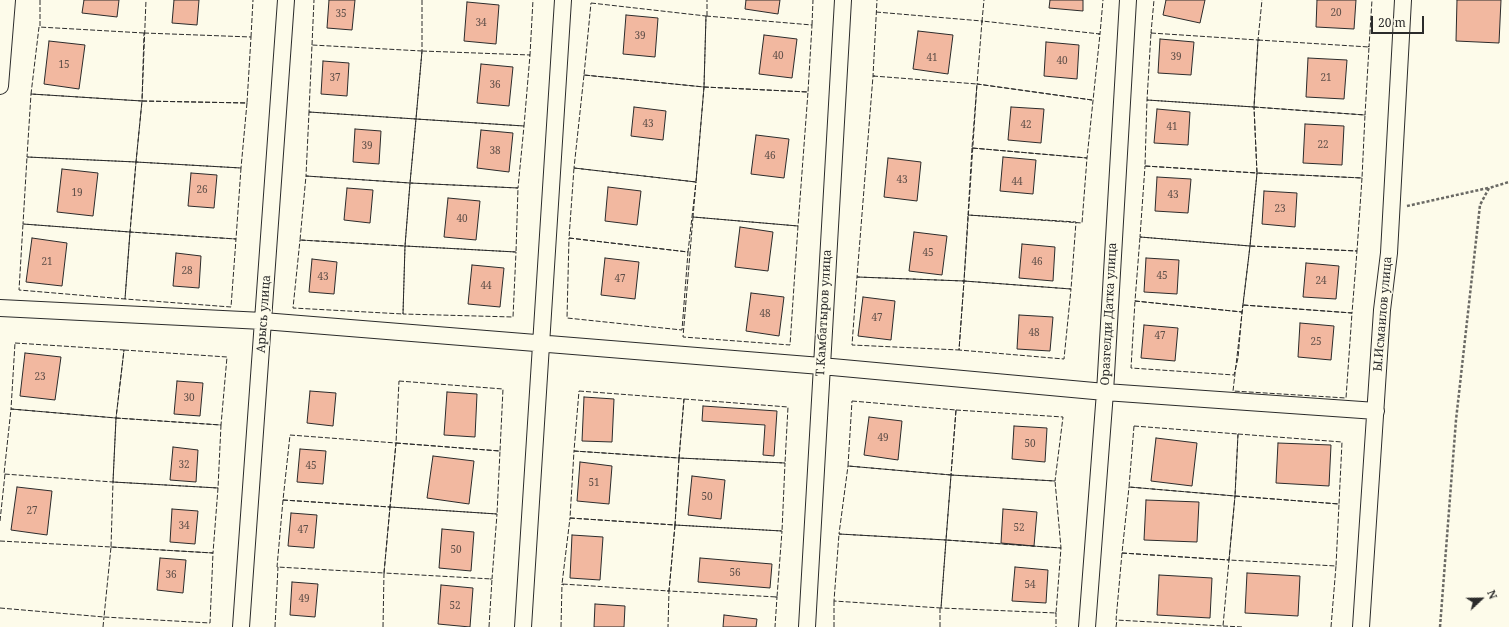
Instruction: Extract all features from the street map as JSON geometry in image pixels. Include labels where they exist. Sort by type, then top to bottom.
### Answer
[{"type":"street","points":[[0,86],[7,0]]},
{"type":"street","name":"Арысь улица","points":[[241,627],[286,0]]},
{"type":"street","points":[[523,627],[563,0]]},
{"type":"street","name":"Т.Камбатыров улица","points":[[807,627],[843,0]]},
{"type":"street","name":"Оразгелди Датка улица","points":[[1087,627],[1105,392],[1128,0]]},
{"type":"street","name":"Ы.Исмаилов улица","points":[[1361,627],[1382,310],[1389,253],[1403,0]]},
{"type":"street","points":[[0,308],[263,321],[821,366],[1105,392],[1376,411]]},
{"type":"path","points":[[1391,209],[1489,188],[1509,182]]},
{"type":"path","points":[[1440,627],[1456,420],[1480,205],[1489,188]]},
{"type":"building","points":[[84,0],[119,0],[117,17],[82,13]]},
{"type":"building","points":[[174,0],[199,0],[197,25],[172,23]]},
{"type":"building","points":[[329,0],[355,0],[352,30],[327,28]]},
{"type":"building","points":[[746,0],[780,0],[778,14],[745,9]]},
{"type":"building","points":[[1050,0],[1083,0],[1083,11],[1049,8]]},
{"type":"building","points":[[1166,0],[1205,0],[1200,23],[1163,15]]},
{"type":"building","points":[[1317,0],[1356,0],[1354,29],[1316,27]]},
{"type":"building","points":[[1457,0],[1501,0],[1499,43],[1456,41]]},
{"type":"building","points":[[467,2],[499,5],[496,44],[464,41]]},
{"type":"building","points":[[626,15],[658,18],[655,57],[623,54]]},
{"type":"building","points":[[918,31],[953,35],[948,74],[913,69]]},
{"type":"building","points":[[764,35],[797,39],[792,78],[759,74]]},
{"type":"building","points":[[1160,39],[1194,42],[1191,75],[1158,73]]},
{"type":"building","points":[[49,41],[85,45],[79,89],[44,84]]},
{"type":"building","points":[[1046,42],[1079,45],[1077,79],[1044,76]]},
{"type":"building","points":[[1308,58],[1347,60],[1344,99],[1306,97]]},
{"type":"building","points":[[323,61],[349,63],[347,96],[321,94]]},
{"type":"building","points":[[481,64],[513,67],[509,106],[477,103]]},
{"type":"building","points":[[634,107],[666,111],[663,140],[631,136]]},
{"type":"building","points":[[1011,107],[1044,109],[1041,143],[1008,140]]},
{"type":"building","points":[[1157,109],[1190,112],[1188,145],[1154,143]]},
{"type":"building","points":[[1305,124],[1344,126],[1342,165],[1303,163]]},
{"type":"building","points":[[355,129],[381,131],[379,164],[353,162]]},
{"type":"building","points":[[481,130],[513,133],[509,172],[477,168]]},
{"type":"building","points":[[756,135],[789,139],[784,178],[751,174]]},
{"type":"building","points":[[1003,157],[1036,160],[1033,194],[1000,191]]},
{"type":"building","points":[[888,158],[921,162],[917,201],[884,197]]},
{"type":"building","points":[[62,169],[98,173],[93,216],[57,212]]},
{"type":"building","points":[[191,173],[217,175],[214,208],[188,206]]},
{"type":"building","points":[[1157,177],[1191,179],[1188,213],[1155,211]]},
{"type":"building","points":[[608,187],[641,191],[637,225],[605,221]]},
{"type":"building","points":[[347,188],[373,190],[370,223],[344,220]]},
{"type":"building","points":[[1264,191],[1297,193],[1295,227],[1262,224]]},
{"type":"building","points":[[448,198],[480,201],[476,240],[444,237]]},
{"type":"building","points":[[740,227],[773,232],[768,271],[735,267]]},
{"type":"building","points":[[914,232],[947,236],[942,275],[909,271]]},
{"type":"building","points":[[32,238],[67,243],[62,286],[26,282]]},
{"type":"building","points":[[1022,244],[1055,247],[1053,281],[1019,278]]},
{"type":"building","points":[[176,253],[201,256],[199,288],[173,286]]},
{"type":"building","points":[[605,258],[639,262],[635,299],[601,295]]},
{"type":"building","points":[[1146,258],[1179,260],[1177,294],[1144,292]]},
{"type":"building","points":[[312,259],[337,262],[334,294],[309,292]]},
{"type":"building","points":[[1306,263],[1339,266],[1336,299],[1303,297]]},
{"type":"building","points":[[472,265],[504,268],[500,307],[468,304]]},
{"type":"building","points":[[751,293],[784,297],[779,336],[746,331]]},
{"type":"building","points":[[863,297],[895,301],[891,340],[858,336]]},
{"type":"building","points":[[1019,315],[1053,317],[1050,351],[1017,349]]},
{"type":"building","points":[[1300,323],[1334,326],[1331,360],[1298,357]]},
{"type":"building","points":[[1144,325],[1178,328],[1175,361],[1141,358]]},
{"type":"building","points":[[25,353],[61,357],[55,400],[20,396]]},
{"type":"building","points":[[177,381],[203,383],[200,416],[174,414]]},
{"type":"building","points":[[310,391],[336,393],[333,426],[307,423]]},
{"type":"building","points":[[447,392],[477,394],[475,437],[444,435]]},
{"type":"building","points":[[584,397],[614,399],[612,442],[582,441]]},
{"type":"building","points":[[703,406],[777,411],[774,456],[763,455],[765,425],[702,421]]},
{"type":"building","points":[[869,417],[902,421],[898,460],[864,455]]},
{"type":"building","points":[[1014,426],[1047,428],[1045,462],[1012,459]]},
{"type":"building","points":[[1156,438],[1197,443],[1192,486],[1151,481]]},
{"type":"building","points":[[1278,443],[1331,445],[1329,486],[1276,483]]},
{"type":"building","points":[[173,447],[198,450],[196,482],[170,480]]},
{"type":"building","points":[[300,449],[326,451],[323,484],[297,482]]},
{"type":"building","points":[[433,456],[474,461],[469,504],[427,498]]},
{"type":"building","points":[[580,462],[612,466],[609,504],[577,501]]},
{"type":"building","points":[[692,476],[725,480],[721,519],[688,515]]},
{"type":"building","points":[[17,487],[52,491],[47,535],[11,530]]},
{"type":"building","points":[[1146,500],[1199,502],[1197,542],[1144,540]]},
{"type":"building","points":[[172,509],[198,511],[195,544],[170,542]]},
{"type":"building","points":[[1003,509],[1037,512],[1034,546],[1001,543]]},
{"type":"building","points":[[291,513],[317,515],[314,548],[288,546]]},
{"type":"building","points":[[442,529],[474,532],[471,571],[439,568]]},
{"type":"building","points":[[572,535],[603,537],[600,580],[570,578]]},
{"type":"building","points":[[160,558],[186,560],[183,593],[157,590]]},
{"type":"building","points":[[700,558],[772,564],[770,588],[698,582]]},
{"type":"building","points":[[1015,567],[1048,570],[1046,603],[1012,601]]},
{"type":"building","points":[[1247,573],[1300,576],[1298,616],[1245,613]]},
{"type":"building","points":[[1159,575],[1212,578],[1210,618],[1157,615]]},
{"type":"building","points":[[292,582],[318,584],[315,617],[290,615]]},
{"type":"building","points":[[441,585],[473,588],[470,627],[438,624]]},
{"type":"building","points":[[595,604],[625,606],[624,627],[594,627]]},
{"type":"building","points":[[724,615],[757,619],[756,627],[723,627]]},
{"type":"fence","points":[[40,0],[40,27]]},
{"type":"fence","points":[[144,33],[39,27],[31,94],[142,101],[146,0]]},
{"type":"fence","points":[[251,37],[253,0]]},
{"type":"fence","points":[[312,45],[314,0]]},
{"type":"fence","points":[[422,0],[422,51],[416,119],[309,112],[312,45],[422,51]]},
{"type":"fence","points":[[529,55],[533,0]]},
{"type":"fence","points":[[707,0],[707,16]]},
{"type":"fence","points":[[812,25],[813,0]]},
{"type":"fence","points":[[875,76],[873,76],[877,0]]},
{"type":"fence","points":[[983,21],[984,0]]},
{"type":"fence","points":[[1098,34],[1100,34],[1103,0]]},
{"type":"fence","points":[[1152,33],[1154,0]]},
{"type":"fence","points":[[1260,40],[1258,40],[1262,0]]},
{"type":"fence","points":[[1368,46],[1369,47],[1372,0]]},
{"type":"fence","points":[[591,3],[706,16],[704,87],[584,75],[591,3]]},
{"type":"fence","points":[[876,12],[982,21],[982,23]]},
{"type":"fence","points":[[706,16],[812,25],[808,92],[704,87],[706,16]]},
{"type":"fence","points":[[1092,100],[977,84],[972,148],[1087,158],[1100,34],[982,21],[977,84],[1092,100]]},
{"type":"fence","points":[[144,33],[251,37],[247,103],[142,101],[144,33]]},
{"type":"fence","points":[[1151,33],[1258,40],[1254,107],[1147,100],[1151,33]]},
{"type":"fence","points":[[1258,40],[1369,47],[1365,115],[1254,107],[1258,40]]},
{"type":"fence","points":[[422,51],[530,55],[524,126],[416,119],[422,51]]},
{"type":"fence","points":[[584,75],[704,87],[696,182],[574,168],[584,75]]},
{"type":"fence","points":[[873,76],[977,84],[964,281],[857,277],[873,76]]},
{"type":"fence","points":[[704,87],[808,92],[798,226],[693,217],[704,87]]},
{"type":"fence","points":[[31,94],[142,101],[136,162],[27,157],[31,94]]},
{"type":"fence","points":[[1147,100],[1254,107],[1257,173],[1145,166],[1147,100]]},
{"type":"fence","points":[[142,101],[247,103],[241,168],[136,162],[142,101]]},
{"type":"fence","points":[[1254,107],[1365,115],[1362,178],[1257,173],[1254,107]]},
{"type":"fence","points":[[309,112],[416,119],[410,183],[306,176],[309,112]]},
{"type":"fence","points":[[416,119],[524,126],[518,188],[410,183],[416,119]]},
{"type":"fence","points":[[972,148],[1087,158],[1082,223],[968,215],[972,148]]},
{"type":"fence","points":[[130,232],[23,224],[27,157],[136,162],[130,232],[125,299],[19,290],[23,224],[130,232],[236,239],[231,307],[125,299],[130,232]]},
{"type":"fence","points":[[136,162],[241,168],[236,239],[130,232],[136,162]]},
{"type":"fence","points":[[1145,166],[1257,173],[1250,246],[1140,237],[1145,166]]},
{"type":"fence","points":[[574,168],[696,182],[688,252],[569,238],[574,168]]},
{"type":"fence","points":[[1257,173],[1362,178],[1357,251],[1250,246],[1257,173]]},
{"type":"fence","points":[[306,176],[410,183],[405,246],[300,240],[306,176]]},
{"type":"fence","points":[[405,246],[516,252],[513,317],[403,314],[405,246],[410,183],[518,188],[516,252],[405,246]]},
{"type":"fence","points":[[968,215],[1076,222],[1071,289],[964,281],[968,215]]},
{"type":"fence","points":[[693,217],[798,226],[790,345],[683,337],[693,217]]},
{"type":"fence","points":[[1140,237],[1250,246],[1242,312],[1135,301],[1140,237]]},
{"type":"fence","points":[[569,238],[688,252],[682,330],[567,318],[569,238]]},
{"type":"fence","points":[[300,240],[405,246],[403,314],[293,308],[300,240]]},
{"type":"fence","points":[[1250,246],[1357,251],[1352,313],[1243,305],[1250,246]]},
{"type":"fence","points":[[857,277],[964,281],[959,350],[852,345],[857,277]]},
{"type":"fence","points":[[964,281],[1071,289],[1064,359],[959,350],[964,281]]},
{"type":"fence","points":[[1135,301],[1242,312],[1238,358],[1234,375],[1131,368],[1135,301]]},
{"type":"fence","points":[[1243,305],[1352,313],[1346,398],[1233,391],[1243,305]]},
{"type":"fence","points":[[15,343],[124,350],[116,418],[11,409],[15,343]]},
{"type":"fence","points":[[124,350],[227,357],[221,425],[116,418],[124,350]]},
{"type":"fence","points":[[399,381],[503,389],[500,451],[396,443],[399,381]]},
{"type":"fence","points":[[579,391],[684,399],[679,458],[574,451],[579,391]]},
{"type":"fence","points":[[684,399],[788,407],[785,463],[679,458],[684,399]]},
{"type":"fence","points":[[852,401],[956,410],[951,475],[848,466],[852,401]]},
{"type":"fence","points":[[11,409],[116,418],[113,482],[4,474],[11,409]]},
{"type":"fence","points":[[956,410],[1063,417],[1055,481],[951,475],[956,410]]},
{"type":"fence","points":[[116,418],[221,425],[218,488],[113,482],[116,418]]},
{"type":"fence","points":[[1134,426],[1238,434],[1235,496],[1129,487],[1134,426]]},
{"type":"fence","points":[[1238,434],[1342,442],[1339,504],[1235,496],[1238,434]]},
{"type":"fence","points":[[290,435],[396,443],[390,507],[283,500],[290,435]]},
{"type":"fence","points":[[396,443],[500,451],[497,514],[390,507],[396,443]]},
{"type":"fence","points":[[574,451],[679,458],[675,525],[570,518],[574,451]]},
{"type":"fence","points":[[679,458],[785,463],[782,531],[675,525],[679,458]]},
{"type":"fence","points":[[848,466],[951,475],[946,540],[839,534],[848,466]]},
{"type":"fence","points":[[0,521],[5,474]]},
{"type":"fence","points":[[951,475],[1055,481],[1061,548],[946,540],[951,475]]},
{"type":"fence","points":[[113,482],[218,488],[213,553],[111,547],[113,482]]},
{"type":"fence","points":[[1129,487],[1235,496],[1229,560],[1122,553],[1129,487]]},
{"type":"fence","points":[[1235,496],[1339,504],[1336,566],[1229,560],[1235,496]]},
{"type":"fence","points":[[283,500],[390,507],[384,573],[277,567],[283,500]]},
{"type":"fence","points":[[390,507],[497,514],[492,579],[384,573],[390,507]]},
{"type":"fence","points":[[570,518],[675,525],[669,591],[562,584],[570,518]]},
{"type":"fence","points":[[675,525],[782,531],[777,597],[669,591],[675,525]]},
{"type":"fence","points":[[839,534],[946,540],[941,608],[834,601],[839,534]]},
{"type":"fence","points":[[946,540],[1061,548],[1056,613],[941,608],[946,540]]},
{"type":"fence","points":[[0,541],[111,546]]},
{"type":"fence","points":[[111,547],[213,553],[210,623],[104,617],[111,547]]},
{"type":"fence","points":[[1122,553],[1229,560],[1223,626],[1116,620],[1122,553]]},
{"type":"fence","points":[[1331,627],[1335,566]]},
{"type":"fence","points":[[275,627],[278,567]]},
{"type":"fence","points":[[383,627],[384,573]]},
{"type":"fence","points":[[489,627],[492,579],[490,579]]},
{"type":"fence","points":[[561,627],[562,584],[564,585]]},
{"type":"fence","points":[[667,591],[669,591],[668,627]]},
{"type":"fence","points":[[775,597],[777,597],[775,627]]},
{"type":"fence","points":[[834,627],[834,601],[836,601]]},
{"type":"fence","points":[[0,608],[104,616]]},
{"type":"fence","points":[[940,608],[940,627]]},
{"type":"fence","points":[[1055,613],[1056,627]]},
{"type":"fence","points":[[103,627],[104,617]]},
{"type":"fence","points":[[1116,627],[1117,620]]},
{"type":"fence","points":[[1223,626],[1243,627]]}]
